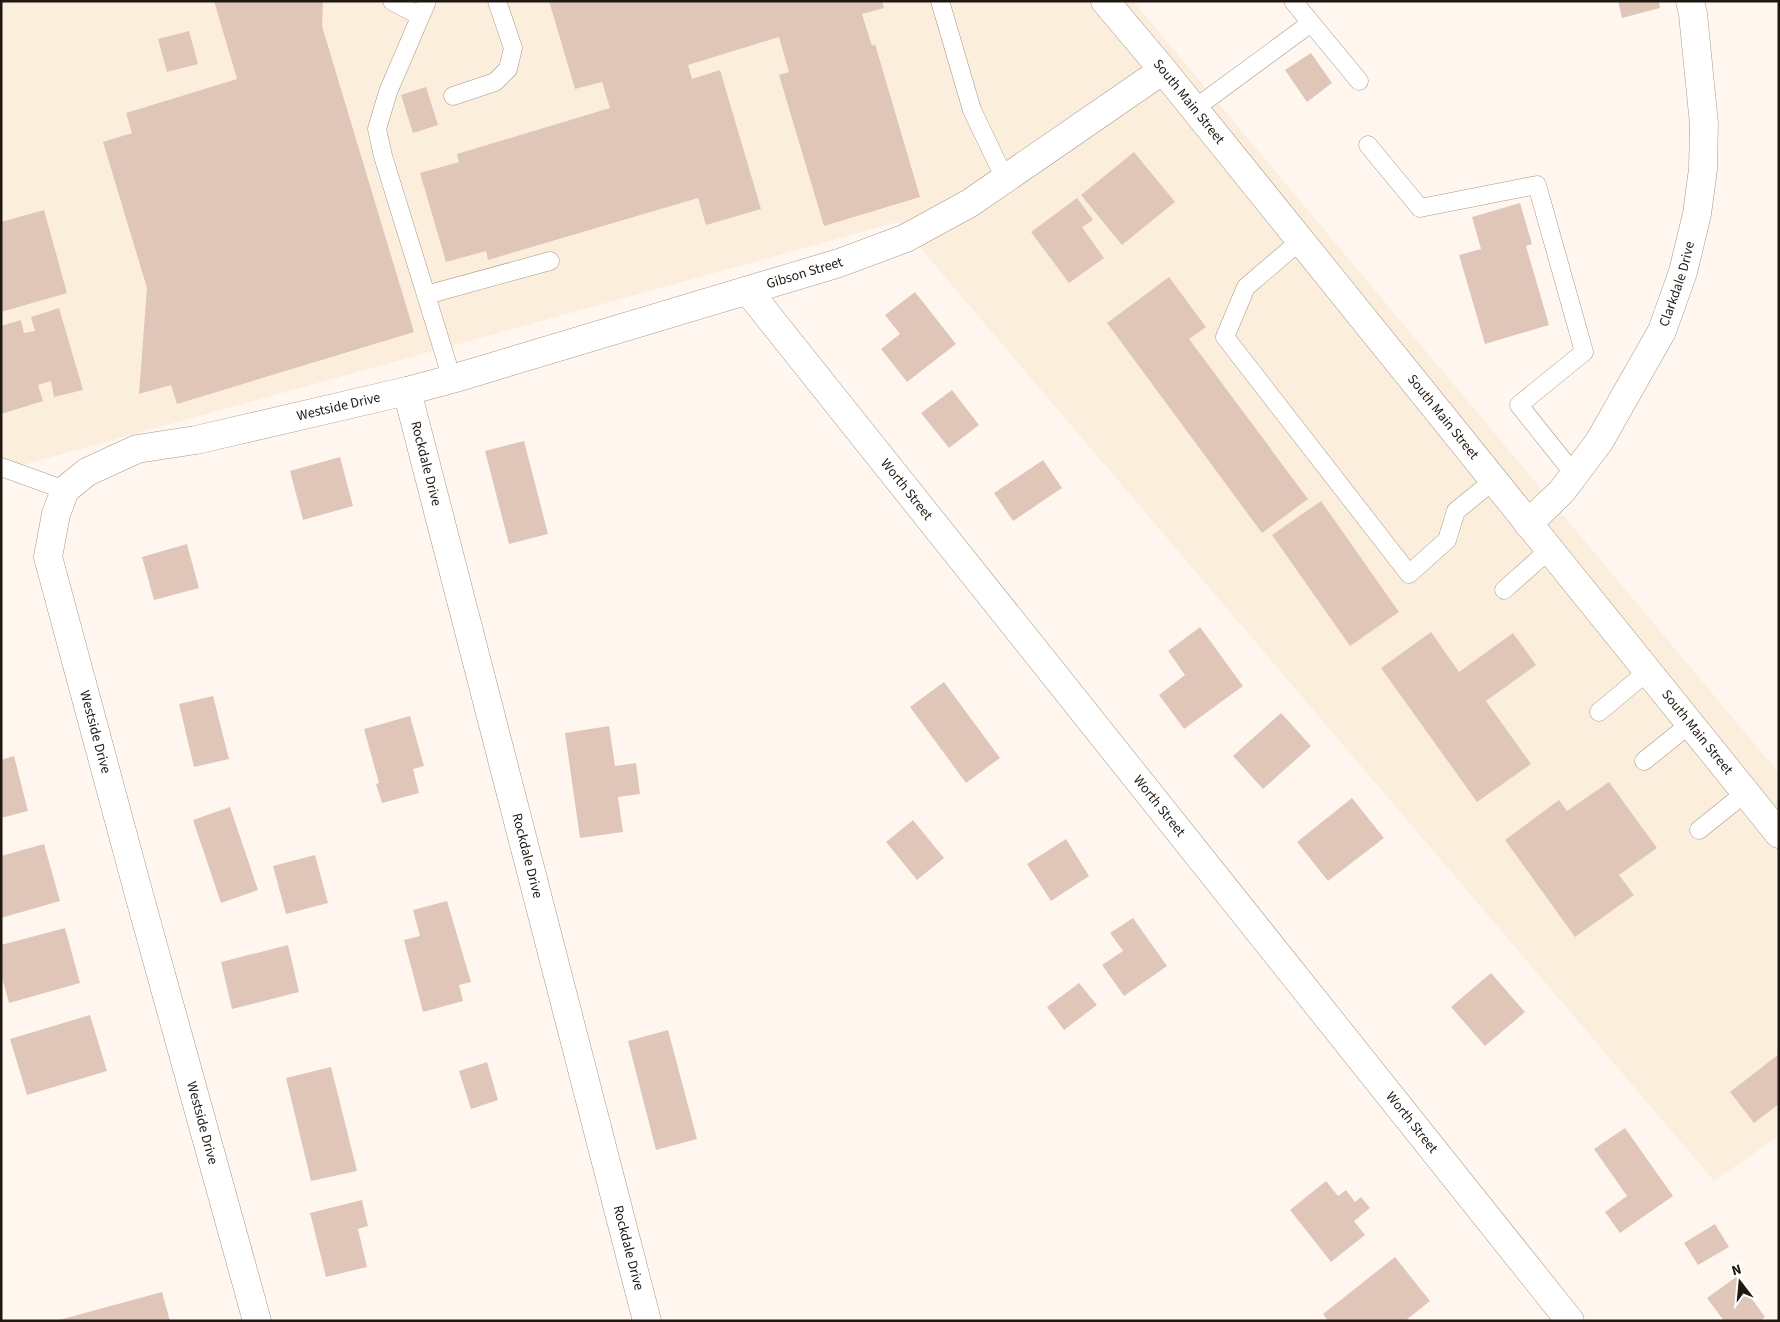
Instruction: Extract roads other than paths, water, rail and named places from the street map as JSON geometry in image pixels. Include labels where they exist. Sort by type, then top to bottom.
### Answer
[{"type":"street","name":"South Main Street","points":[[1105,1],[1163,70],[1779,834]]},
{"type":"street","name":"Clarkdale Drive","points":[[1528,524],[1562,491],[1599,442],[1662,331],[1683,272],[1697,214],[1703,160],[1704,124],[1693,14],[1690,1]]},
{"type":"street","name":"Gibson Street","points":[[407,391],[840,263],[906,238],[970,203],[1163,70]]},
{"type":"street","name":"Worth Street","points":[[748,291],[1570,1321]]},
{"type":"street","name":"Westside Drive","points":[[256,1321],[140,902],[48,557],[56,514],[65,490],[87,472],[137,449],[196,440],[407,391]]},
{"type":"street","name":"Rockdale Drive","points":[[407,391],[647,1321]]},
{"type":"lane","points":[[392,1],[423,8],[388,92],[377,129],[383,156],[452,379]]},
{"type":"lane","points":[[452,96],[495,82],[508,69],[513,48],[497,1]]},
{"type":"lane","points":[[940,1],[972,110],[1005,179]]},
{"type":"lane","points":[[1293,1],[1359,81]]},
{"type":"lane","points":[[1194,109],[1311,23]]},
{"type":"lane","points":[[1368,145],[1420,208],[1537,185],[1584,352],[1519,405],[1574,474]]},
{"type":"lane","points":[[1300,242],[1246,287],[1225,337],[1409,574],[1447,540],[1456,511],[1494,481]]},
{"type":"lane","points":[[426,295],[550,261]]},
{"type":"lane","points":[[1,467],[65,490]]},
{"type":"lane","points":[[1504,590],[1549,550]]},
{"type":"lane","points":[[1599,712],[1647,672]]},
{"type":"lane","points":[[1644,761],[1690,724]]},
{"type":"lane","points":[[1698,830],[1745,793]]}]
